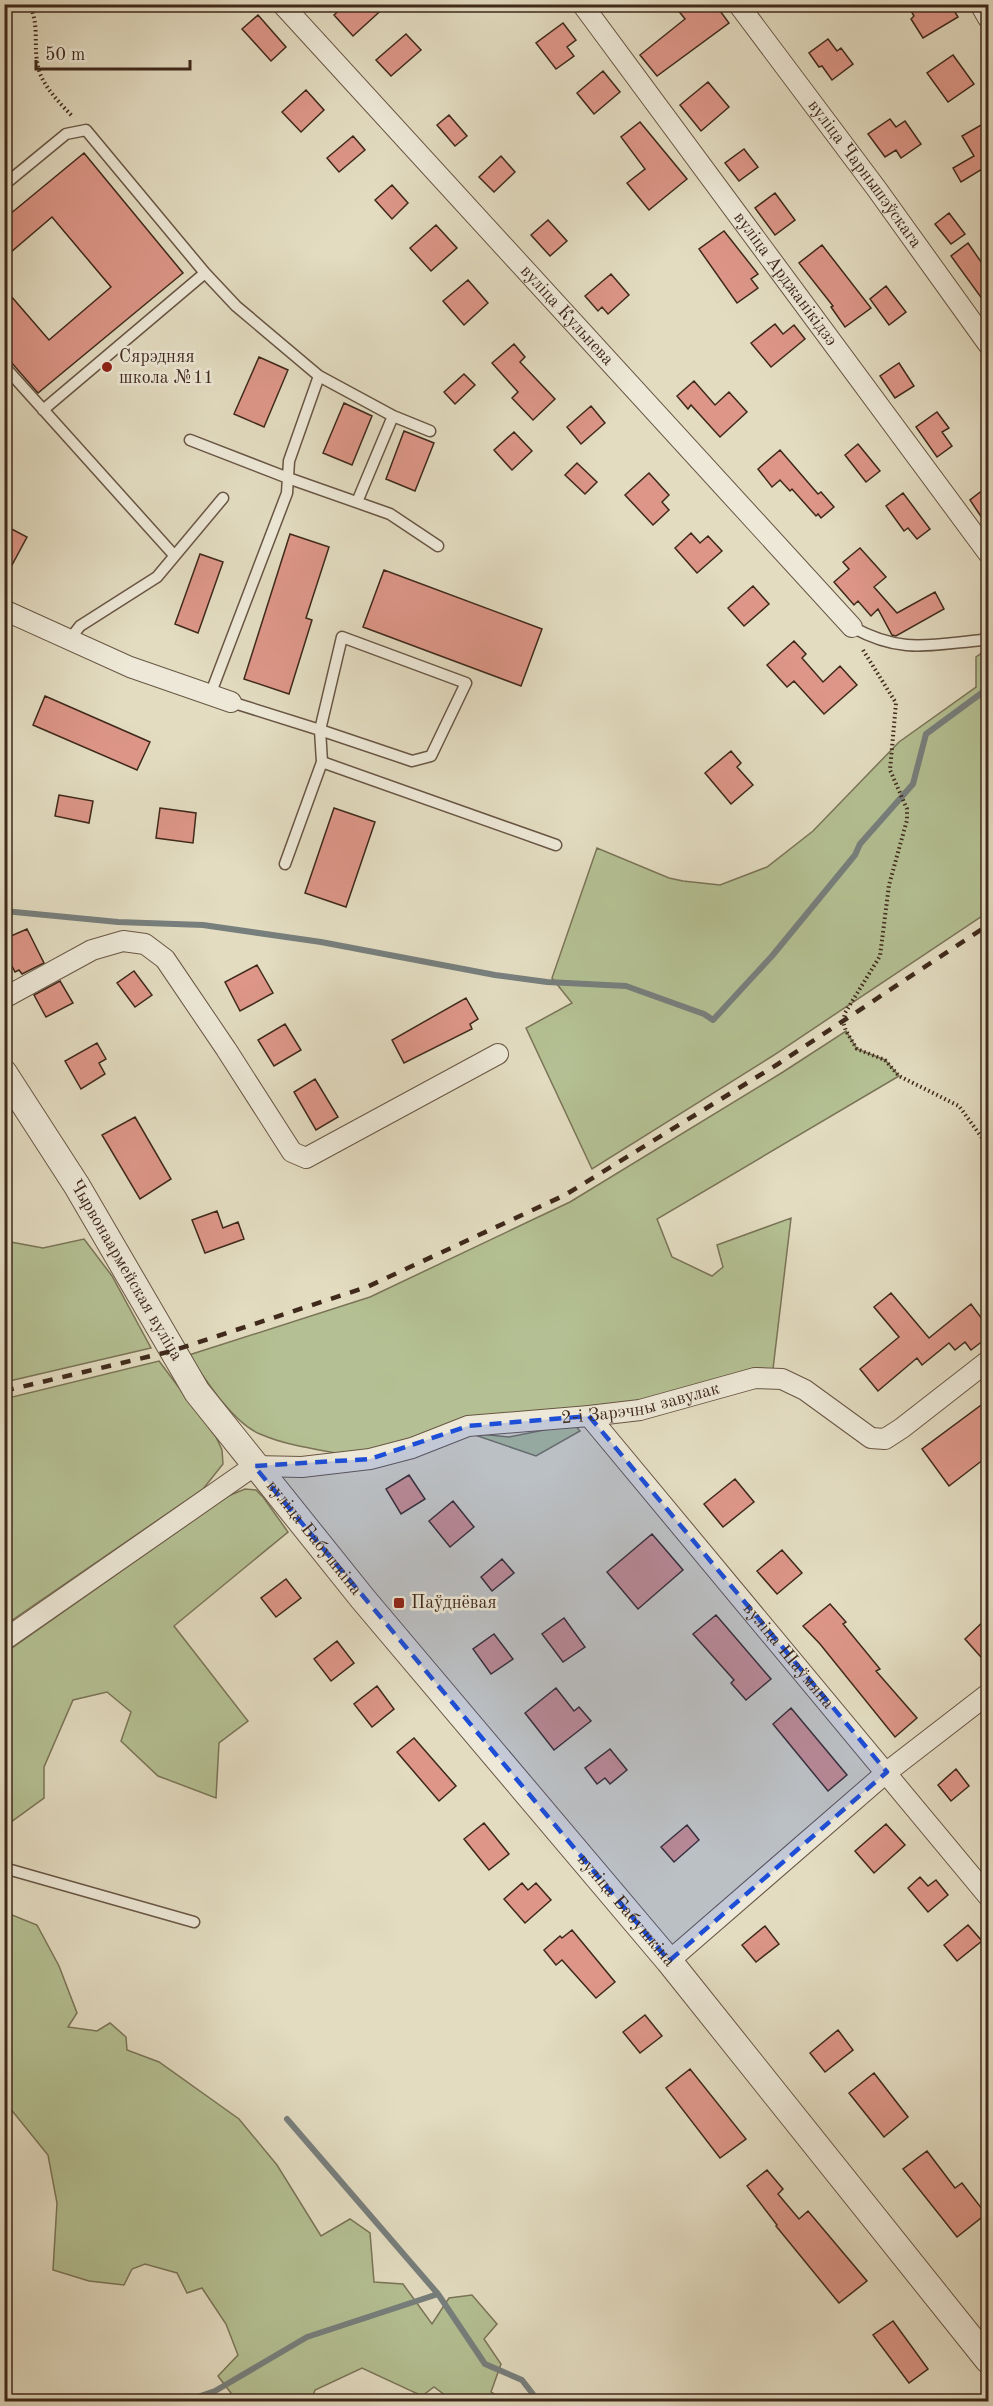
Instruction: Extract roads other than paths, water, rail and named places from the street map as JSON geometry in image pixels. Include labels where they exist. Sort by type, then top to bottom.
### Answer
[{"type":"street","name":"вуліца Кульнева","points":[[282,4],[852,627]]},
{"type":"street","name":"вуліца Арджанікідзэ","points":[[582,4],[988,553]]},
{"type":"street","name":"вуліца Чарнышэўскага","points":[[738,4],[876,188],[988,344]]},
{"type":"street","points":[[980,4],[988,18]]},
{"type":"street","points":[[4,610],[130,667],[231,702]]},
{"type":"street","points":[[4,998],[92,950],[123,941],[145,944],[165,959],[292,1152],[306,1158],[498,1054]]},
{"type":"street","name":"Чырвонаармейская вуліца","points":[[4,1072],[77,1186],[197,1392],[254,1466]]},
{"type":"street","name":"2-і Зарэчны завулак","points":[[254,1466],[303,1467],[370,1459],[412,1448],[468,1426],[640,1410],[755,1378],[782,1379],[805,1390],[871,1438],[885,1439],[988,1361]]},
{"type":"street","name":"вуліца Шаўмяна","points":[[590,1416],[988,1896]]},
{"type":"street","points":[[4,1640],[254,1466]]},
{"type":"street","name":"вуліца Бабушкіна","points":[[254,1466],[363,1599],[669,1961],[988,2360]]},
{"type":"street","points":[[669,1961],[887,1772],[988,1694]]},
{"type":"lane","points":[[4,185],[66,134],[86,130],[205,273],[236,306],[319,376],[393,416],[430,431]]},
{"type":"lane","points":[[43,410],[205,273]]},
{"type":"lane","points":[[4,366],[174,554]]},
{"type":"lane","points":[[210,694],[286,493],[289,461],[319,376]]},
{"type":"lane","points":[[357,502],[393,416]]},
{"type":"lane","points":[[190,440],[390,514],[438,546]]},
{"type":"lane","points":[[70,639],[80,626],[157,577],[223,498]]},
{"type":"lane","points":[[852,627],[874,639],[896,645],[929,645],[982,640],[988,636]]},
{"type":"lane","points":[[231,702],[321,730],[412,761],[431,756],[466,683],[342,637],[321,730],[322,762],[285,864]]},
{"type":"lane","points":[[322,762],[556,845]]},
{"type":"lane","points":[[4,1868],[194,1922]]},
{"type":"waterway","points":[[4,911],[118,922],[203,925],[321,942],[495,975],[547,982],[626,986],[704,1014],[713,1020],[772,956],[855,855],[860,844],[913,784],[926,734],[983,692],[988,673]]},
{"type":"waterway","points":[[287,2119],[438,2294],[485,2364],[522,2380],[539,2402]]},
{"type":"waterway","points":[[183,2402],[215,2391],[307,2337],[438,2294]]},
{"type":"railway","points":[[4,1391],[172,1351],[367,1287],[565,1195],[778,1064],[988,925]]},
{"type":"place","name":"Сярэдняя школа №11","points":[[107,367]]},
{"type":"place","name":"Паўднёвая","points":[[399,1603]]}]
